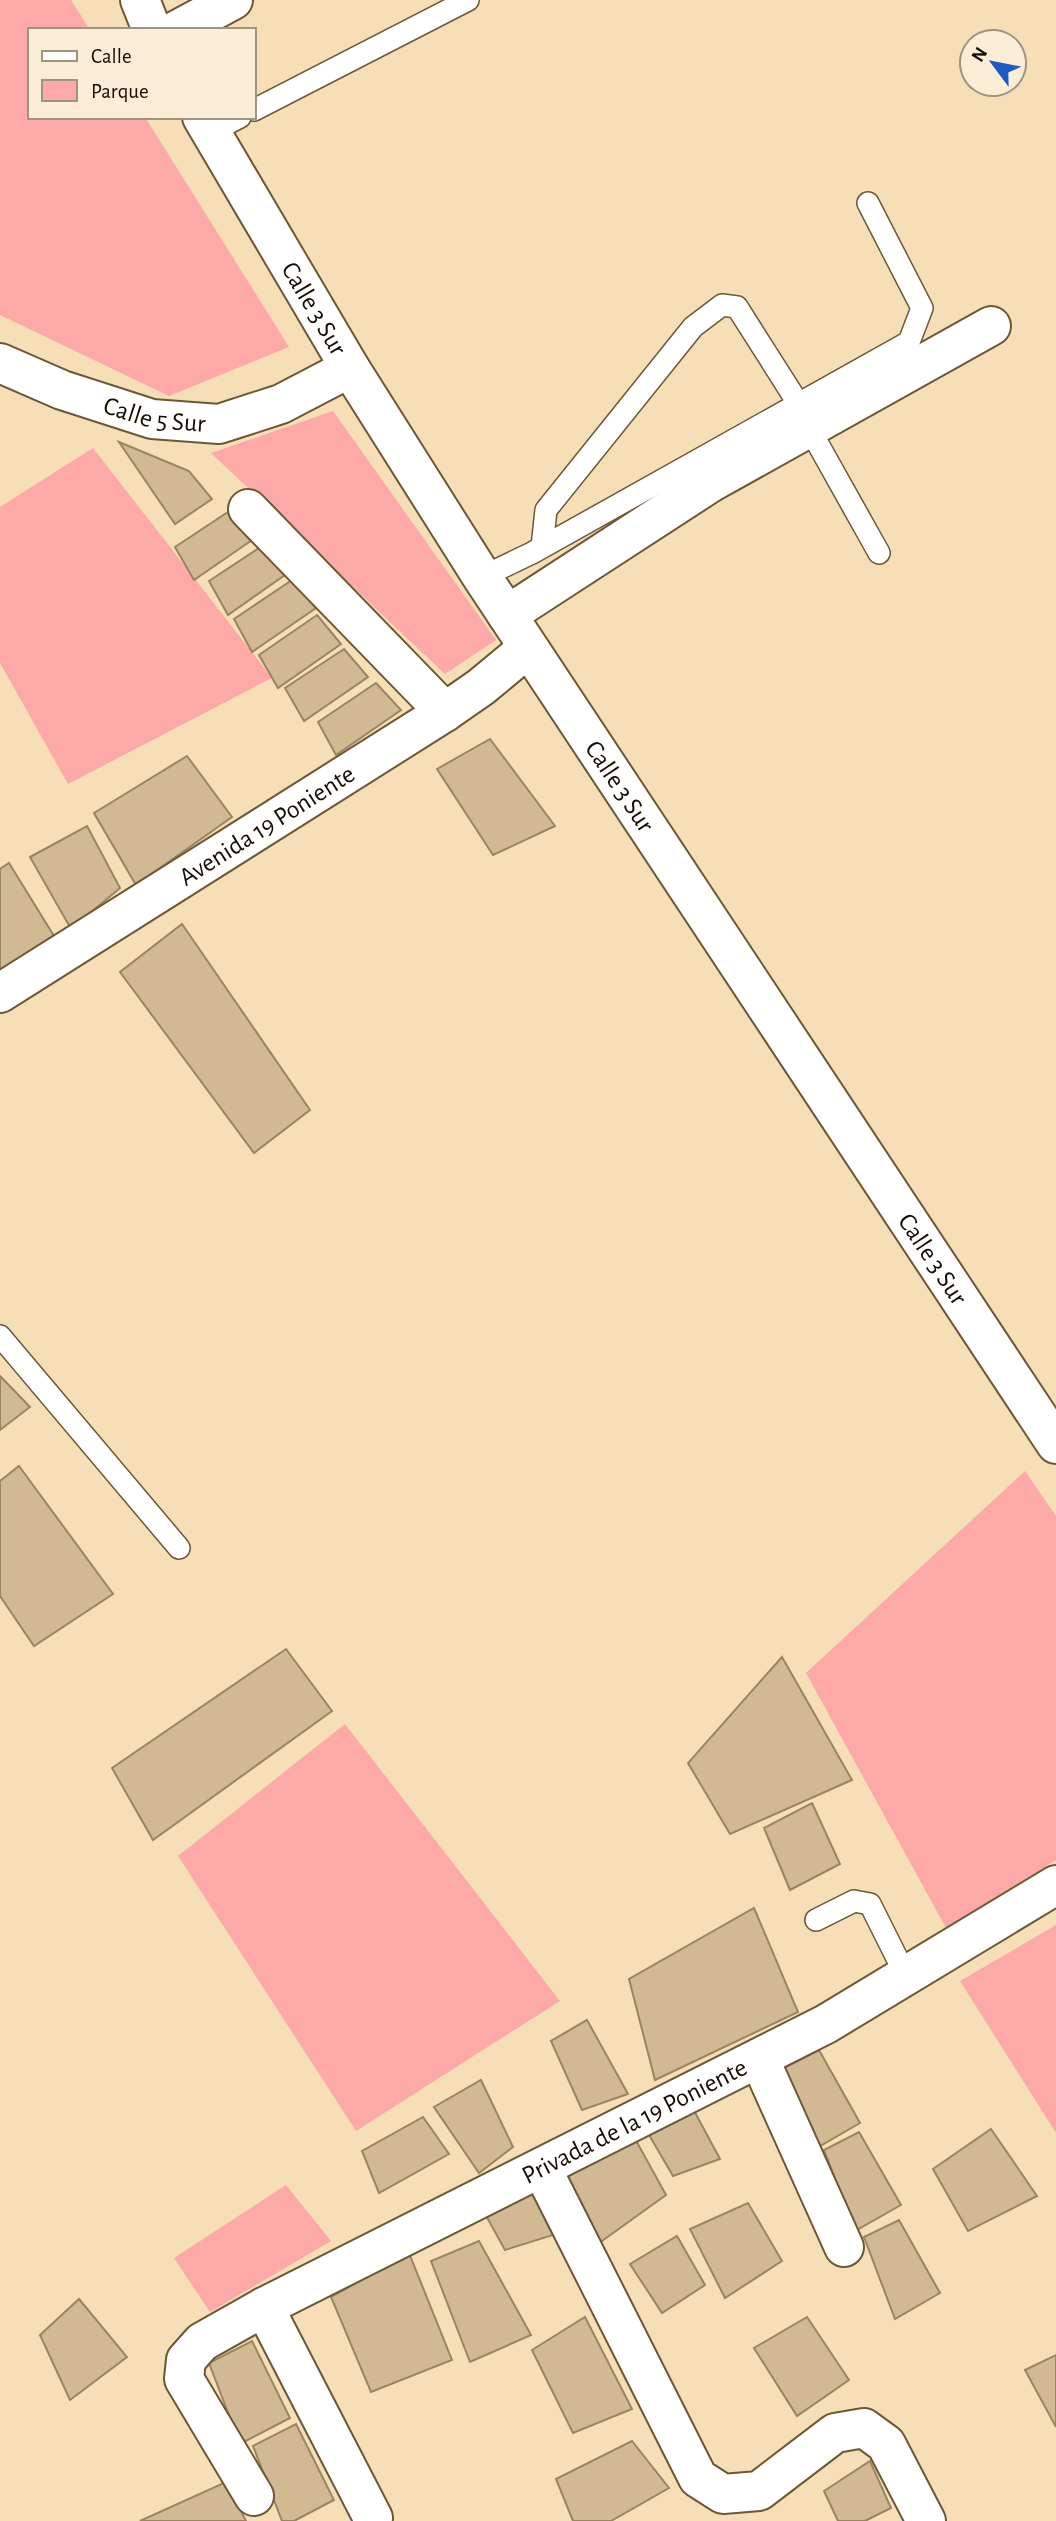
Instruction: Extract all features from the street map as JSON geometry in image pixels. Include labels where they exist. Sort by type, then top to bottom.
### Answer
[{"type":"street","points":[[140,0],[151,28]]},
{"type":"street","points":[[181,28],[233,0]]},
{"type":"street","name":"Calle 3 Sur","points":[[218,122],[350,368],[506,615],[1056,1444]]},
{"type":"street","points":[[506,615],[710,483],[804,415],[991,326]]},
{"type":"street","name":"Calle 5 Sur","points":[[0,363],[62,390],[152,419],[219,424],[281,404],[350,368]]},
{"type":"street","points":[[248,509],[445,712]]},
{"type":"street","name":"Avenida 19 Poniente","points":[[0,993],[445,712],[481,687],[528,648]]},
{"type":"street","name":"Privada de la 19 Poniente","points":[[254,2496],[184,2379],[186,2360],[202,2342],[264,2307],[826,2024],[1056,1885]]},
{"type":"street","points":[[760,2058],[844,2247]]},
{"type":"street","points":[[542,2169],[698,2479],[723,2494],[759,2491],[835,2433],[864,2428],[886,2444],[926,2521]]},
{"type":"street","points":[[264,2307],[373,2518]]},
{"type":"lane","points":[[256,109],[468,0]]},
{"type":"lane","points":[[482,577],[804,415],[909,342],[922,308],[868,203]]},
{"type":"lane","points":[[542,547],[546,510],[694,327],[722,305],[737,307],[804,415],[879,553]]},
{"type":"lane","points":[[0,1336],[179,1548]]},
{"type":"lane","points":[[816,1920],[854,1901],[870,1904],[906,1976]]},
{"type":"green space","points":[[0,0],[71,0],[89,28],[28,28],[28,119],[146,119],[289,347],[169,396],[0,315]]},
{"type":"green space","points":[[333,411],[496,640],[445,674],[211,453]]},
{"type":"green space","points":[[93,448],[272,678],[68,784],[0,663],[0,507]]},
{"type":"green space","points":[[1025,1471],[1056,1516],[1056,1860],[946,1928],[806,1673]]},
{"type":"green space","points":[[345,1724],[560,2001],[356,2131],[178,1856]]},
{"type":"green space","points":[[1056,1925],[1056,2133],[960,1981]]},
{"type":"green space","points":[[286,2185],[331,2241],[210,2312],[174,2258]]},
{"type":"building","points":[[119,442],[189,471],[212,499],[175,524]]},
{"type":"building","points":[[234,508],[258,536],[194,580],[175,547]]},
{"type":"building","points":[[268,542],[292,570],[228,615],[209,581]]},
{"type":"building","points":[[292,580],[316,608],[252,652],[234,619]]},
{"type":"building","points":[[317,615],[341,644],[278,688],[259,655]]},
{"type":"building","points":[[344,649],[368,677],[304,721],[285,688]]},
{"type":"building","points":[[376,683],[401,710],[336,755],[318,722]]},
{"type":"building","points":[[490,739],[555,826],[493,855],[437,769]]},
{"type":"building","points":[[187,756],[232,817],[136,885],[94,813]]},
{"type":"building","points":[[87,826],[120,888],[71,929],[30,857]]},
{"type":"building","points":[[9,863],[54,936],[0,971],[0,869]]},
{"type":"building","points":[[182,924],[310,1110],[254,1153],[120,972]]},
{"type":"building","points":[[0,1376],[30,1407],[0,1430]]},
{"type":"building","points":[[19,1466],[113,1594],[34,1646],[0,1596],[0,1481]]},
{"type":"building","points":[[286,1649],[332,1711],[153,1840],[112,1768]]},
{"type":"building","points":[[782,1657],[852,1780],[730,1834],[688,1763]]},
{"type":"building","points":[[812,1803],[840,1864],[790,1890],[764,1828]]},
{"type":"building","points":[[754,1908],[798,2012],[655,2080],[629,1979]]},
{"type":"building","points":[[587,2020],[628,2094],[582,2110],[551,2041]]},
{"type":"building","points":[[819,2050],[860,2123],[815,2149],[784,2068]]},
{"type":"building","points":[[481,2080],[513,2147],[479,2173],[434,2107]]},
{"type":"building","points":[[691,2105],[720,2159],[673,2176],[645,2128]]},
{"type":"building","points":[[423,2117],[449,2154],[379,2193],[362,2151]]},
{"type":"building","points":[[991,2129],[1037,2196],[968,2231],[933,2169]]},
{"type":"building","points":[[859,2132],[901,2205],[855,2231],[824,2150]]},
{"type":"building","points":[[633,2135],[666,2195],[595,2246],[565,2173]]},
{"type":"building","points":[[530,2187],[553,2235],[505,2250],[484,2212]]},
{"type":"building","points":[[748,2203],[782,2261],[725,2298],[690,2229]]},
{"type":"building","points":[[899,2220],[940,2293],[895,2319],[864,2237]]},
{"type":"building","points":[[677,2236],[705,2285],[662,2313],[630,2264]]},
{"type":"building","points":[[479,2241],[531,2335],[470,2362],[431,2261]]},
{"type":"building","points":[[409,2253],[452,2360],[371,2392],[331,2297]]},
{"type":"building","points":[[79,2299],[127,2357],[70,2400],[40,2335]]},
{"type":"building","points":[[585,2317],[632,2409],[573,2433],[532,2350]]},
{"type":"building","points":[[807,2317],[849,2380],[797,2416],[754,2348]]},
{"type":"building","points":[[252,2341],[290,2418],[240,2444],[209,2363]]},
{"type":"building","points":[[1056,2355],[1056,2427],[1025,2370]]},
{"type":"building","points":[[296,2424],[334,2500],[294,2521],[282,2521],[253,2446]]},
{"type":"building","points":[[632,2441],[669,2488],[611,2521],[573,2521],[556,2479]]},
{"type":"building","points":[[870,2461],[891,2508],[865,2521],[838,2521],[824,2491]]},
{"type":"building","points":[[226,2482],[246,2521],[140,2521]]}]
